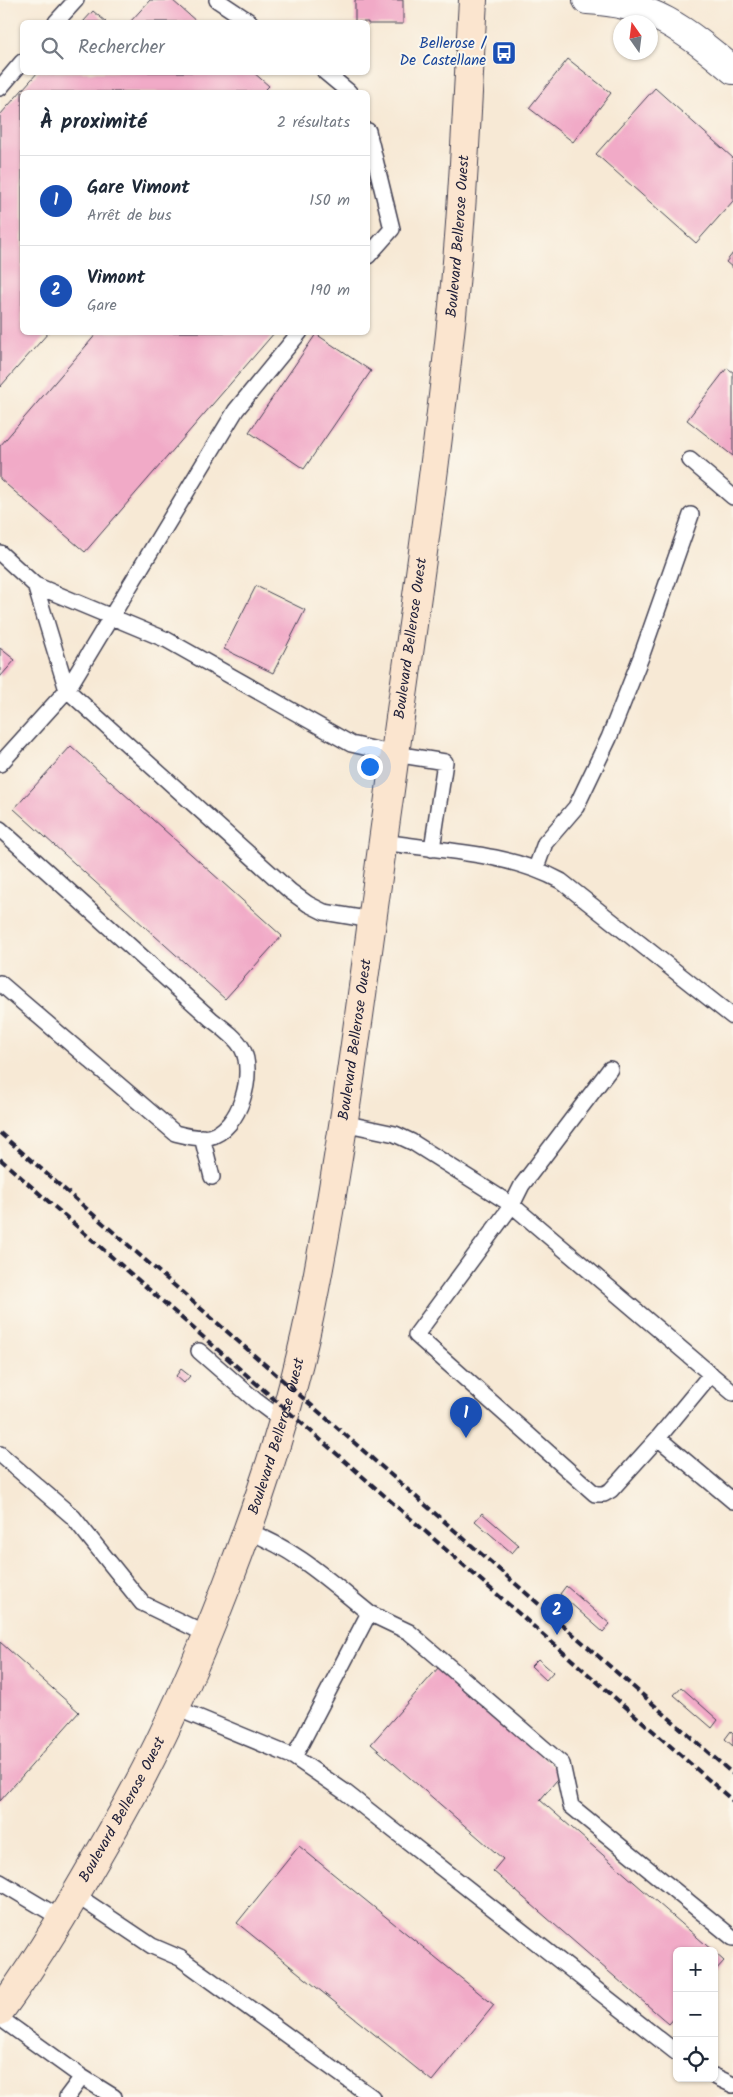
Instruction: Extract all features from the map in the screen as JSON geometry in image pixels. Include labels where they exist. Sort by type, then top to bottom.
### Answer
[{"type":"street","name":"Boulevard Bellerose Ouest","points":[[0,2011],[22,1982],[62,1919],[129,1804],[176,1708],[208,1635],[266,1477],[283,1421],[310,1316],[343,1122],[435,462],[452,316],[473,0]]},
{"type":"street","points":[[587,0],[620,4],[651,13],[680,28],[733,70]]},
{"type":"lane","points":[[58,20],[76,0]]},
{"type":"lane","points":[[217,0],[247,20]]},
{"type":"lane","points":[[0,88],[20,64]]},
{"type":"lane","points":[[329,75],[347,90]]},
{"type":"lane","points":[[370,139],[392,229],[370,254]]},
{"type":"lane","points":[[0,764],[67,690],[236,410],[298,335]]},
{"type":"lane","points":[[690,460],[733,497]]},
{"type":"lane","points":[[536,868],[545,843],[576,807],[609,738],[641,657],[691,515]]},
{"type":"lane","points":[[0,553],[35,585],[167,640],[351,744],[395,754],[445,762],[432,849]]},
{"type":"lane","points":[[35,585],[67,690],[290,891],[308,904],[324,912],[372,920]]},
{"type":"lane","points":[[0,829],[210,1019],[235,1038],[242,1048],[248,1065],[241,1101],[232,1120],[223,1130],[210,1137],[193,1138],[175,1133],[0,983]]},
{"type":"lane","points":[[382,842],[512,861],[536,868],[561,881],[733,1017]]},
{"type":"lane","points":[[610,1069],[522,1185],[512,1205],[416,1335],[595,1494],[604,1494],[610,1490],[658,1438],[711,1374]]},
{"type":"lane","points":[[343,1122],[395,1134],[412,1142],[512,1205],[733,1393]]},
{"type":"lane","points":[[202,1137],[212,1177]]},
{"type":"lane","points":[[199,1351],[267,1411],[283,1421]]},
{"type":"lane","points":[[658,1438],[733,1501]]},
{"type":"lane","points":[[0,1454],[72,1517],[142,1603],[208,1635]]},
{"type":"lane","points":[[247,1531],[269,1539],[298,1556],[369,1613],[409,1632],[562,1764],[571,1806],[733,1938]]},
{"type":"lane","points":[[294,1757],[369,1613]]},
{"type":"lane","points":[[176,1708],[294,1757],[345,1792],[673,2051]]},
{"type":"lane","points":[[0,1882],[62,1919]]},
{"type":"lane","points":[[76,1895],[152,1946],[180,1958],[372,2097]]},
{"type":"lane","points":[[0,2018],[82,2077],[114,2097]]},
{"type":"lane","points":[[67,2097],[82,2077]]},
{"type":"lane","points":[[718,2078],[733,2085]]},
{"type":"building","points":[[150,0],[172,0],[195,20],[132,20]]},
{"type":"building","points":[[355,0],[403,0],[403,24],[370,24],[370,20],[355,20]]},
{"type":"building","points":[[93,11],[104,20],[85,20]]},
{"type":"building","points":[[568,59],[611,93],[573,142],[529,108]]},
{"type":"building","points":[[35,75],[256,75],[269,86],[265,90],[22,90]]},
{"type":"building","points":[[655,88],[733,158],[733,201],[696,243],[596,154]]},
{"type":"building","points":[[20,92],[20,335],[46,335],[0,387],[0,115]]},
{"type":"building","points":[[733,253],[733,268],[726,262]]},
{"type":"building","points":[[95,335],[272,335],[85,552],[0,479],[0,446]]},
{"type":"building","points":[[315,335],[371,371],[304,469],[249,432]]},
{"type":"building","points":[[727,368],[733,372],[733,456],[687,420]]},
{"type":"building","points":[[256,586],[305,610],[273,673],[224,649]]},
{"type":"building","points":[[0,648],[15,660],[0,677]]},
{"type":"building","points":[[71,746],[282,936],[225,999],[14,809]]},
{"type":"building","points":[[181,1369],[190,1376],[184,1383],[176,1376]]},
{"type":"building","points":[[482,1513],[519,1545],[512,1553],[475,1521]]},
{"type":"building","points":[[566,1586],[610,1624],[603,1632],[560,1594]]},
{"type":"building","points":[[0,1642],[79,1712],[0,1801]]},
{"type":"building","points":[[538,1659],[553,1672],[546,1680],[531,1666]]},
{"type":"building","points":[[439,1667],[562,1774],[540,1800],[708,1947],[673,1947],[673,2020],[669,2024],[493,1871],[503,1859],[371,1744]]},
{"type":"building","points":[[681,1687],[718,1720],[712,1728],[674,1695]]},
{"type":"building","points":[[731,1731],[733,1733],[733,1746],[725,1739]]},
{"type":"building","points":[[299,1846],[494,2005],[432,2081],[237,1923]]},
{"type":"building","points":[[718,1956],[724,1961],[718,1968]]},
{"type":"railway","points":[[0,1133],[733,1774]]},
{"type":"railway","points":[[0,1159],[733,1801]]},
{"type":"place","name":"Bellerose / De Castellane","points":[[504,53]]},
{"type":"place","name":"Gare Vimont","points":[[466,1438]]},
{"type":"place","name":"Vimont","points":[[557,1635]]}]
